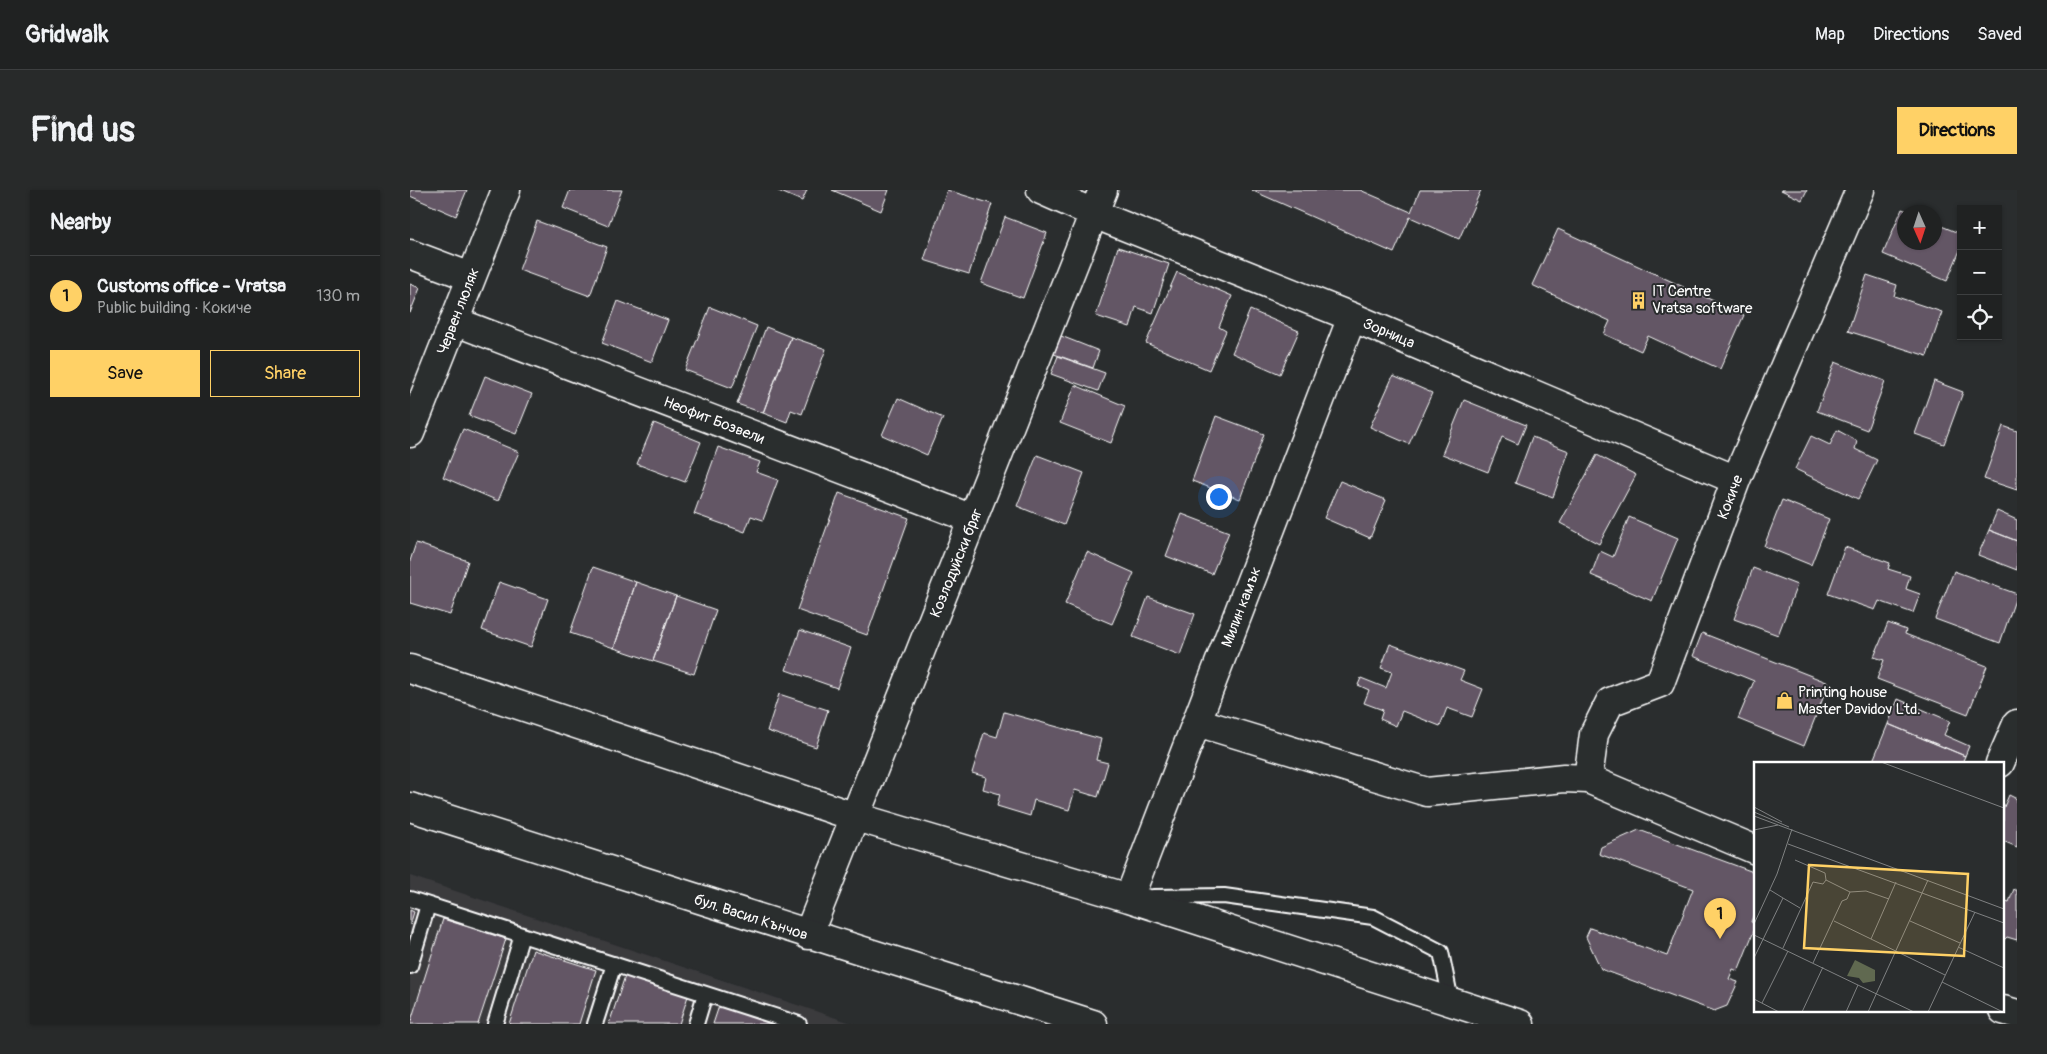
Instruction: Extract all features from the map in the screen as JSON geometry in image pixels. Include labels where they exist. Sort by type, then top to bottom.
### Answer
[{"type":"street","name":"Червен люляк","points":[[410,433],[506,190]]},
{"type":"street","name":"Зорница","points":[[1040,190],[1099,202],[1352,317],[1736,480]]},
{"type":"street","name":"Кокиче","points":[[1588,779],[1594,734],[1610,702],[1660,683],[1736,480],[1860,190]]},
{"type":"street","name":"Козлодуйски бряг","points":[[808,935],[1099,202]]},
{"type":"street","points":[[410,254],[471,278]]},
{"type":"street","name":"Милин камък","points":[[1129,898],[1352,317]]},
{"type":"street","name":"Неофит Бозвели","points":[[454,321],[973,519]]},
{"type":"street","points":[[410,669],[856,817],[1129,898],[1520,1024]]},
{"type":"street","points":[[1196,722],[1427,792],[1564,778],[1588,779],[1754,849]]},
{"type":"street","points":[[2000,762],[2017,724]]},
{"type":"street","name":"бул. Васил Кънчов","points":[[410,807],[1093,1024]]},
{"type":"street","points":[[2004,1010],[2017,1014]]},
{"type":"lane","points":[[1129,898],[1224,896],[1373,917],[1441,952],[1451,1001]]},
{"type":"lane","points":[[410,899],[796,1024]]},
{"type":"lane","points":[[410,966],[428,905]]},
{"type":"lane","points":[[495,1024],[522,935]]},
{"type":"lane","points":[[595,1024],[614,964]]},
{"type":"lane","points":[[696,1024],[705,994]]},
{"type":"shaded area","points":[[410,876],[854,1024],[410,1024]]},
{"type":"building","points":[[411,190],[467,190],[456,216],[410,196]]},
{"type":"building","points":[[570,190],[622,190],[608,226],[563,208]]},
{"type":"building","points":[[776,190],[807,190],[802,201]]},
{"type":"building","points":[[832,190],[889,190],[881,211]]},
{"type":"building","points":[[947,190],[992,204],[969,274],[924,260]]},
{"type":"building","points":[[1251,190],[1360,190],[1411,212],[1420,190],[1481,190],[1459,239],[1410,217],[1394,253]]},
{"type":"building","points":[[1781,190],[1807,190],[1802,200]]},
{"type":"building","points":[[1005,217],[1047,233],[1023,298],[981,283]]},
{"type":"building","points":[[537,221],[607,247],[590,296],[519,270]]},
{"type":"building","points":[[1897,221],[1897,250],[1942,250],[1942,226],[1957,232],[1957,257],[1947,281],[1883,254]]},
{"type":"building","name":"IT Centre Vratsa software","points":[[1558,229],[1744,315],[1720,369],[1648,336],[1641,351],[1604,334],[1610,321],[1532,285]]},
{"type":"building","points":[[1118,247],[1169,264],[1153,313],[1136,307],[1130,327],[1096,316]]},
{"type":"building","points":[[1177,272],[1232,296],[1219,327],[1226,331],[1209,370],[1146,343]]},
{"type":"building","points":[[1867,275],[1897,285],[1894,296],[1942,312],[1927,356],[1848,331]]},
{"type":"building","points":[[410,284],[420,288],[410,313]]},
{"type":"building","points":[[618,301],[668,320],[652,362],[602,343]]},
{"type":"building","points":[[710,307],[757,326],[732,388],[685,370]]},
{"type":"building","points":[[1250,310],[1299,331],[1280,374],[1232,353]]},
{"type":"building","points":[[766,327],[791,337],[763,413],[737,404]]},
{"type":"building","points":[[1061,336],[1099,351],[1093,368],[1054,354]]},
{"type":"building","points":[[791,337],[826,349],[802,414],[791,410],[787,422],[763,413]]},
{"type":"building","points":[[1058,356],[1105,373],[1098,391],[1051,374]]},
{"type":"building","points":[[1835,362],[1885,381],[1867,430],[1817,411]]},
{"type":"building","points":[[485,376],[532,394],[516,434],[469,416]]},
{"type":"building","points":[[1393,376],[1432,393],[1409,444],[1370,427]]},
{"type":"building","points":[[1934,381],[1963,392],[1944,444],[1915,434]]},
{"type":"building","points":[[1075,385],[1125,406],[1111,443],[1060,423]]},
{"type":"building","points":[[898,398],[943,418],[927,455],[882,435]]},
{"type":"building","points":[[1464,400],[1526,425],[1518,444],[1502,437],[1488,472],[1442,454]]},
{"type":"building","points":[[1216,416],[1264,434],[1240,499],[1192,481]]},
{"type":"building","points":[[654,423],[701,442],[685,482],[637,464]]},
{"type":"building","points":[[2003,426],[2017,431],[2017,490],[1984,479]]},
{"type":"building","points":[[463,429],[519,452],[498,501],[443,477]]},
{"type":"building","points":[[1837,430],[1857,441],[1855,449],[1877,460],[1858,499],[1795,469],[1811,436],[1830,445]]},
{"type":"building","points":[[1532,437],[1569,451],[1553,497],[1515,483]]},
{"type":"building","points":[[718,447],[760,462],[756,472],[778,480],[763,520],[751,516],[745,532],[694,514]]},
{"type":"building","points":[[1037,455],[1084,473],[1064,525],[1017,506]]},
{"type":"building","points":[[1597,455],[1636,475],[1599,544],[1560,523]]},
{"type":"building","points":[[1340,481],[1386,500],[1370,538],[1324,518]]},
{"type":"building","points":[[839,493],[909,518],[867,635],[797,610]]},
{"type":"building","points":[[1782,500],[1829,519],[1811,565],[1764,546]]},
{"type":"building","points":[[1997,511],[2017,520],[2017,541],[1989,530]]},
{"type":"building","points":[[1182,514],[1229,532],[1212,574],[1166,556]]},
{"type":"building","points":[[1629,517],[1678,538],[1652,601],[1591,575],[1600,551],[1613,557]]},
{"type":"building","points":[[1989,530],[2017,541],[2017,570],[1978,555]]},
{"type":"building","points":[[416,543],[468,561],[450,615],[410,603],[410,561]]},
{"type":"building","points":[[1845,547],[1890,563],[1888,569],[1910,576],[1906,589],[1920,594],[1913,613],[1879,601],[1875,610],[1828,594]]},
{"type":"building","points":[[1087,552],[1134,573],[1112,624],[1065,604]]},
{"type":"building","points":[[593,567],[636,582],[614,648],[570,633]]},
{"type":"building","points":[[1753,568],[1797,585],[1778,635],[1734,619]]},
{"type":"building","points":[[1954,571],[2017,594],[2000,643],[1935,619]]},
{"type":"building","points":[[499,582],[548,599],[531,647],[482,630]]},
{"type":"building","points":[[636,582],[676,596],[653,661],[614,648]]},
{"type":"building","points":[[676,596],[716,610],[694,674],[653,661]]},
{"type":"building","points":[[1148,597],[1195,614],[1180,655],[1133,637]]},
{"type":"building","points":[[1888,623],[1906,630],[1905,634],[1987,666],[1968,714],[1877,679],[1884,660],[1874,657]]},
{"type":"building","points":[[800,630],[851,648],[837,688],[786,670]]},
{"type":"building","name":"Printing house Master Davidov Ltd.","points":[[1702,633],[1829,683],[1804,746],[1738,719],[1754,681],[1693,656]]},
{"type":"building","points":[[1390,644],[1464,671],[1460,680],[1483,689],[1472,717],[1447,708],[1440,726],[1402,711],[1396,726],[1380,719],[1383,710],[1364,703],[1369,690],[1358,685],[1361,678],[1386,688],[1392,672],[1381,668]]},
{"type":"building","points":[[779,694],[828,710],[816,747],[767,731]]},
{"type":"building","points":[[1898,699],[1950,721],[1944,735],[1969,746],[1965,756],[1888,724]]},
{"type":"building","points":[[1004,712],[1101,739],[1096,760],[1108,763],[1098,797],[1075,790],[1069,810],[1034,800],[1030,816],[997,806],[1000,794],[983,789],[986,777],[972,773],[984,733],[997,737]]},
{"type":"building","points":[[1888,724],[1965,756],[1962,762],[1872,762]]},
{"type":"building","points":[[2009,795],[2017,799],[2017,847],[2004,841],[2004,807]]},
{"type":"building","points":[[1639,830],[1754,872],[1754,914],[1751,922],[1754,923],[1754,931],[1738,971],[1733,969],[1729,979],[1738,982],[1727,1006],[1714,1011],[1601,969],[1586,937],[1590,928],[1667,956],[1693,889],[1599,854],[1601,847]]},
{"type":"building","points":[[2014,889],[2017,891],[2017,940],[2007,937],[2004,940],[2004,900],[2009,902]]},
{"type":"building","points":[[410,910],[414,912],[410,925]]},
{"type":"building","points":[[443,919],[506,939],[478,1024],[410,1024]]},
{"type":"building","points":[[533,950],[596,970],[579,1024],[509,1024]]},
{"type":"building","points":[[625,976],[688,996],[679,1024],[609,1024]]},
{"type":"building","points":[[719,1006],[774,1024],[713,1024]]},
{"type":"place","name":"IT Centre Vratsa software","points":[[1638,300]]},
{"type":"place","name":"Printing house Master Davidov Ltd.","points":[[1784,701]]},
{"type":"place","name":"Customs office - Vratsa","points":[[1720,939]]}]
